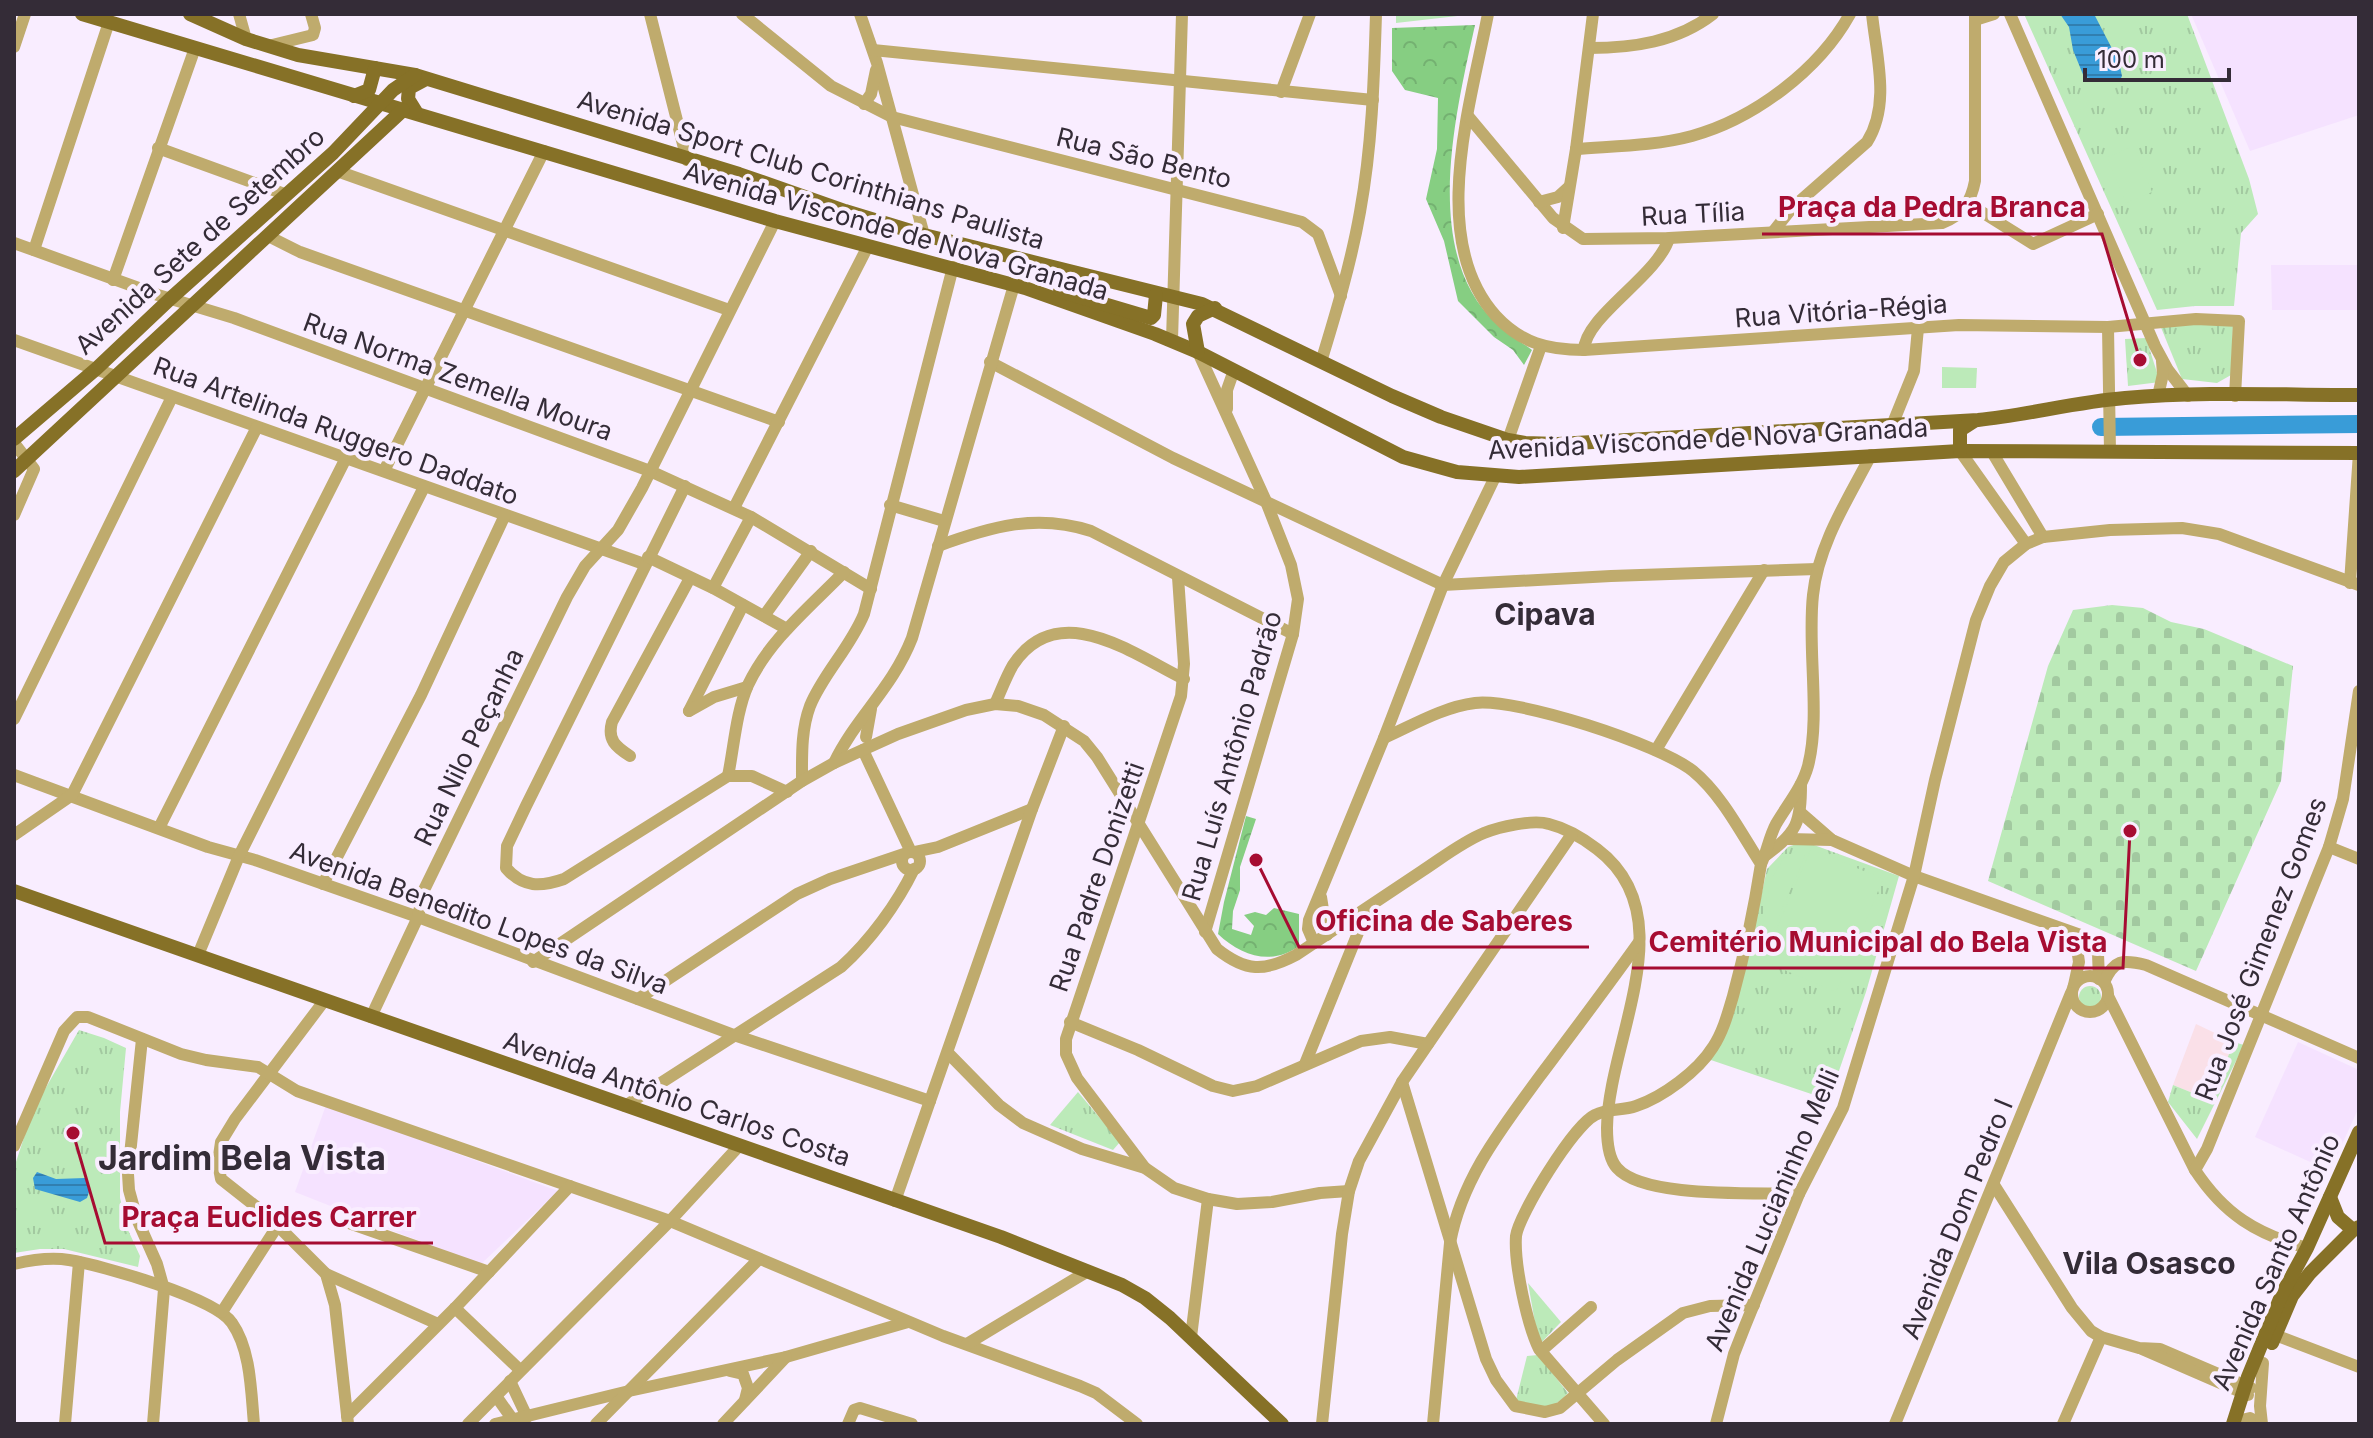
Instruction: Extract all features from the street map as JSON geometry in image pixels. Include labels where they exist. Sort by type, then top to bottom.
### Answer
[{"type":"main road","name":"Avenida Visconde de Nova Granada","points":[[82,14],[775,221],[1020,286],[1172,340],[1403,457],[1434,467],[1495,477],[1960,451],[2110,449],[2359,453]]},
{"type":"main road","name":"Avenida Sport Club Corinthians Paulista","points":[[190,14],[268,46],[307,57],[422,77],[924,235],[1215,308],[1417,407],[1508,440],[1525,443],[1558,444],[1978,420],[2158,396],[2359,395]]},
{"type":"main road","points":[[354,96],[369,90],[375,68]]},
{"type":"main road","points":[[409,111],[409,88],[422,77]]},
{"type":"main road","name":"Avenida Sete de Setembro","points":[[14,441],[287,195],[402,82],[422,77]]},
{"type":"main road","name":"Avenida Sete de Setembro","points":[[14,471],[337,171],[409,111]]},
{"type":"main road","points":[[1020,286],[1044,286],[1150,318],[1154,315],[1156,295]]},
{"type":"main road","points":[[1198,352],[1193,324],[1198,316],[1215,308]]},
{"type":"main road","points":[[1960,451],[1960,430],[1978,420]]},
{"type":"main road","name":"Avenida Antônio Carlos Costa","points":[[14,891],[1001,1237],[1122,1285],[1145,1298],[1191,1337],[1282,1424]]},
{"type":"main road","name":"Avenida Santo Antônio","points":[[2234,1419],[2282,1294],[2307,1248],[2359,1132]]},
{"type":"main road","points":[[2330,1197],[2338,1217],[2356,1229]]},
{"type":"main road","points":[[2307,1248],[2356,1229]]},
{"type":"main road","name":"Avenida Santo Antônio","points":[[2246,1390],[2263,1363],[2292,1296],[2318,1264],[2356,1229]]},
{"type":"street","points":[[14,47],[25,14]]},
{"type":"street","points":[[239,14],[246,39]]},
{"type":"street","points":[[268,46],[313,35],[315,28],[311,14]]},
{"type":"street","points":[[650,14],[687,160]]},
{"type":"street","name":"Rua São Bento","points":[[742,14],[831,86],[892,117],[1272,213],[1311,227],[1318,234],[1341,296]]},
{"type":"street","points":[[860,14],[875,57],[924,235]]},
{"type":"street","points":[[1172,340],[1182,14]]},
{"type":"street","points":[[1281,92],[1310,14]]},
{"type":"street","points":[[1321,362],[1341,296],[1360,212],[1373,100],[1376,14]]},
{"type":"street","points":[[1488,14],[1468,116],[1458,211],[1473,283],[1489,308],[1508,329],[1541,346],[1508,440]]},
{"type":"street","points":[[1563,228],[1593,14]]},
{"type":"street","points":[[1589,48],[1612,48],[1666,39],[1691,29],[1713,14]]},
{"type":"street","points":[[1576,149],[1678,139],[1726,123],[1801,74],[1842,28],[1850,14]]},
{"type":"street","points":[[1773,232],[1792,208],[1867,142],[1872,134],[1880,105],[1872,14]]},
{"type":"street","points":[[1994,14],[1975,17],[1977,167],[1969,204],[2033,244],[2098,214]]},
{"type":"street","points":[[2010,14],[2145,324],[2161,358],[2188,396]]},
{"type":"street","points":[[34,250],[109,22]]},
{"type":"street","points":[[113,280],[195,48]]},
{"type":"street","points":[[864,104],[871,94],[875,57]]},
{"type":"street","points":[[875,57],[1179,80],[1373,100]]},
{"type":"street","name":"Rua Tília","points":[[1468,116],[1563,228],[1590,240],[1942,223],[1969,204]]},
{"type":"street","points":[[158,148],[287,195]]},
{"type":"street","points":[[384,471],[544,151]]},
{"type":"street","points":[[337,171],[729,310]]},
{"type":"street","points":[[1539,202],[1558,197],[1569,187]]},
{"type":"street","name":"Rua Nilo Peçanha","points":[[371,1017],[418,917],[423,892],[567,597],[585,566],[618,530],[775,221]]},
{"type":"street","points":[[268,236],[300,252],[779,422]]},
{"type":"street","points":[[1584,350],[1588,333],[1660,257],[1669,238]]},
{"type":"street","name":"Rua Norma Zemella Moura","points":[[14,243],[650,471],[751,517],[871,589]]},
{"type":"street","points":[[734,508],[868,246]]},
{"type":"street","points":[[802,781],[803,733],[811,705],[857,631],[871,589],[953,267]]},
{"type":"street","points":[[834,763],[845,740],[893,680],[908,650],[990,362],[1020,286]]},
{"type":"street","name":"Rua Vitória-Régia","points":[[1541,346],[1584,350],[1959,325],[2108,327],[2196,319],[2239,321],[2235,396]]},
{"type":"street","points":[[2108,327],[2110,449]]},
{"type":"street","points":[[1893,423],[1914,371],[1918,328]]},
{"type":"street","name":"Rua Artelinda Ruggero Daddato","points":[[14,340],[424,487],[646,561],[713,588],[787,629]]},
{"type":"street","name":"Rua Luís Antônio Padrão","points":[[1198,352],[1265,499],[1296,581],[1298,599],[1293,634],[1205,932]]},
{"type":"street","points":[[2158,396],[2163,374],[2161,358]]},
{"type":"street","points":[[990,362],[1173,458],[1443,585],[1817,569]]},
{"type":"street","points":[[1227,412],[1227,390],[1234,370]]},
{"type":"street","points":[[14,719],[172,397]]},
{"type":"street","points":[[14,835],[72,795],[257,427]]},
{"type":"street","points":[[14,441],[34,473],[14,515]]},
{"type":"street","points":[[1960,451],[2026,544],[2043,537],[2155,527],[2203,530],[2355,584],[2359,453]]},
{"type":"street","points":[[1992,452],[2043,537]]},
{"type":"street","points":[[1764,860],[1788,839],[1801,813],[1801,784],[1812,741],[1810,658],[1817,569],[1871,455]]},
{"type":"street","points":[[159,828],[346,458]]},
{"type":"street","points":[[1314,943],[1308,925],[1443,585],[1495,477]]},
{"type":"street","points":[[685,486],[507,846],[506,868],[516,879],[527,884],[542,885],[564,879],[728,776],[752,776],[787,792]]},
{"type":"street","points":[[198,955],[239,856],[424,487]]},
{"type":"street","points":[[890,505],[944,521]]},
{"type":"street","points":[[323,884],[421,695],[505,515]]},
{"type":"street","points":[[713,588],[751,517]]},
{"type":"street","points":[[938,546],[1003,525],[1055,522],[1091,531],[1293,634]]},
{"type":"street","name":"Avenida Lucianinho Melli","points":[[1716,1424],[1734,1354],[1799,1194],[1843,1108],[1914,876],[1976,620],[1998,571],[2026,544]]},
{"type":"street","points":[[764,616],[811,551]]},
{"type":"street","points":[[1656,750],[1764,570]]},
{"type":"street","points":[[728,776],[747,687],[762,660],[787,629],[844,572]]},
{"type":"street","name":"Rua Padre Donizetti","points":[[1145,1168],[1072,1069],[1066,1054],[1066,1039],[1172,728],[1184,679],[1178,577]]},
{"type":"street","points":[[630,756],[615,746],[611,739],[612,722],[690,578]]},
{"type":"street","points":[[743,605],[689,711],[714,697],[747,687]]},
{"type":"street","points":[[995,704],[1014,663],[1023,653],[1049,636],[1071,631],[1098,636],[1184,679]]},
{"type":"street","name":"Rua José Gimenez Gomes","points":[[2195,1170],[2207,1149],[2329,847],[2343,799],[2359,691]]},
{"type":"street","points":[[1384,738],[1460,706],[1501,702],[1560,717],[1656,750],[1679,762],[1704,783],[1764,860]]},
{"type":"street","points":[[533,962],[802,781],[867,744],[966,710],[995,704],[1033,710],[1064,726],[1084,741],[1097,757],[1217,949],[1231,960],[1260,968],[1287,960],[1465,843],[1496,828],[1547,823],[1602,852],[1623,875],[1636,906],[1641,940],[1637,975],[1608,1109],[1610,1155],[1617,1168],[1632,1179],[1669,1191],[1799,1194]]},
{"type":"street","points":[[867,744],[871,709]]},
{"type":"street","points":[[895,1201],[1064,726]]},
{"type":"street","points":[[625,1106],[841,967],[860,948],[900,895],[909,859],[867,744],[856,727]]},
{"type":"street","points":[[845,740],[850,756]]},
{"type":"street","name":"Avenida Benedito Lopes da Silva","points":[[14,775],[418,917],[734,1035],[930,1101]]},
{"type":"street","points":[[1604,1424],[1541,1351],[1533,1336],[1516,1258],[1517,1232],[1553,1163],[1592,1116],[1608,1109],[1637,1106],[1659,1095],[1685,1076],[1713,1047],[1724,1025],[1743,958],[1764,860],[1774,829],[1801,784]]},
{"type":"street","points":[[638,999],[784,902],[830,879],[877,863],[909,859],[1032,809]]},
{"type":"street","points":[[1801,813],[1832,840],[1914,876],[2086,937],[2095,947],[2100,961],[2101,980],[2108,996],[2195,1170],[2217,1200],[2239,1219],[2256,1229],[2307,1248]]},
{"type":"street","points":[[1322,1424],[1349,1191],[1373,1132],[1402,1082],[1572,834]]},
{"type":"street","points":[[1788,839],[1832,840]]},
{"type":"street","points":[[2329,847],[2359,859]]},
{"type":"street","points":[[1322,894],[1322,914],[1327,935]]},
{"type":"street","points":[[1305,1064],[1369,907]]},
{"type":"street","name":"Avenida Dom Pedro I","points":[[1898,1423],[2072,989],[2079,962],[2075,934]]},
{"type":"street","points":[[1433,1424],[1450,1243],[1459,1208],[1487,1152],[1641,940]]},
{"type":"street","points":[[2101,980],[2110,968],[2123,962],[2146,965],[2359,1058]]},
{"type":"street","points":[[2101,980],[2083,977],[2072,989],[2077,1008],[2123,1028]]},
{"type":"street","points":[[2056,1029],[2103,1007],[2108,996]]},
{"type":"street","points":[[324,1001],[269,1071],[221,1142],[218,1163],[221,1179],[278,1225],[326,1274],[438,1324]]},
{"type":"street","points":[[14,1146],[64,1031],[77,1017],[88,1017],[206,1060],[244,1064],[269,1071],[297,1091],[670,1221],[908,1322],[1096,1393],[1137,1424]]},
{"type":"street","points":[[1070,1022],[1213,1086],[1233,1091],[1257,1086],[1353,1044],[1390,1037],[1428,1044]]},
{"type":"street","points":[[142,1039],[128,1174],[137,1219],[164,1289],[153,1424]]},
{"type":"street","points":[[948,1053],[999,1105],[1023,1123],[1082,1149],[1145,1168],[1174,1188],[1237,1204],[1349,1191]]},
{"type":"street","points":[[1402,1082],[1486,1359],[1515,1406],[1545,1412],[1560,1408],[1651,1334],[1683,1313],[1710,1306],[1754,1305]]},
{"type":"street","points":[[468,1424],[670,1221],[739,1146]]},
{"type":"street","points":[[1994,1185],[2084,1324],[2101,1337],[2139,1348],[2160,1349],[2246,1390]]},
{"type":"street","points":[[347,1420],[570,1186]]},
{"type":"street","points":[[1191,1337],[1208,1199]]},
{"type":"street","points":[[349,1223],[489,1272]]},
{"type":"street","points":[[222,1312],[278,1225]]},
{"type":"street","points":[[127,1275],[144,1271],[149,1264],[151,1251]]},
{"type":"street","points":[[14,1264],[44,1259],[79,1262],[203,1301],[222,1312],[231,1321],[244,1350],[254,1424]]},
{"type":"street","points":[[596,1424],[758,1260]]},
{"type":"street","points":[[65,1424],[79,1262]]},
{"type":"street","points":[[967,1344],[1088,1271]]},
{"type":"street","points":[[326,1274],[335,1305],[347,1420]]},
{"type":"street","points":[[1541,1351],[1591,1307]]},
{"type":"street","points":[[455,1308],[520,1370]]},
{"type":"street","points":[[495,1424],[786,1357],[908,1322]]},
{"type":"street","points":[[2275,1335],[2359,1367]]},
{"type":"street","points":[[2063,1424],[2101,1337]]},
{"type":"street","points":[[723,1424],[786,1357]]},
{"type":"street","points":[[2261,1424],[2263,1363]]},
{"type":"street","points":[[724,1371],[743,1374],[748,1388],[745,1400]]},
{"type":"street","points":[[510,1381],[527,1417]]},
{"type":"street","points":[[496,1396],[513,1420]]},
{"type":"street","points":[[848,1424],[854,1410],[871,1410],[912,1424]]},
{"type":"street","points":[[866,1424],[871,1410]]},
{"type":"street","points":[[2234,1419],[2250,1418],[2261,1424]]},
{"type":"shaded area","points":[[2191,14],[2359,14],[2359,115],[2250,151]]},
{"type":"shaded area","points":[[2271,265],[2359,265],[2359,310],[2272,310]]},
{"type":"shaded area","points":[[2196,1024],[2234,1042],[2210,1100],[2173,1085]]},
{"type":"shaded area","points":[[2298,1042],[2359,1070],[2359,1107],[2330,1171],[2255,1137]]},
{"type":"shaded area","points":[[326,1105],[558,1191],[480,1265],[295,1192]]},
{"type":"green space","points":[[1396,14],[1475,14],[1396,23]]},
{"type":"green space","points":[[2024,14],[2187,14],[2249,179],[2258,214],[2241,233],[2234,306],[2157,310]]},
{"type":"green space","points":[[1475,25],[1453,139],[1451,222],[1458,260],[1473,295],[1497,324],[1532,350],[1524,365],[1513,350],[1494,337],[1458,301],[1444,241],[1426,199],[1437,149],[1438,98],[1405,90],[1392,71],[1392,28]]},
{"type":"green space","points":[[2134,146],[2152,192],[2126,203],[2107,157]]},
{"type":"green space","points":[[2160,325],[2233,325],[2231,375],[2217,383],[2182,379]]},
{"type":"green space","points":[[2146,338],[2160,382],[2128,386],[2125,339]]},
{"type":"green space","points":[[1942,367],[1977,368],[1976,388],[1942,388]]},
{"type":"green space","points":[[2112,605],[2143,608],[2171,622],[2204,629],[2293,666],[2281,781],[2196,971],[1988,881],[2048,666],[2073,610]]},
{"type":"green space","points":[[1246,816],[1256,819],[1240,867],[1240,890],[1233,911],[1232,929],[1251,935],[1254,926],[1244,915],[1255,912],[1266,915],[1274,908],[1299,914],[1299,946],[1278,956],[1247,953],[1218,934]]},
{"type":"green space","points":[[1799,843],[1814,845],[1899,876],[1866,992],[1829,1100],[1705,1058],[1716,1046],[1757,915],[1767,869],[1788,847]]},
{"type":"green space","points":[[1799,849],[1807,850],[1770,944],[1811,849],[1883,879],[1836,992],[1763,961],[1754,948],[1772,878],[1783,859]]},
{"type":"green space","points":[[2090,986],[2098,989],[2101,997],[2098,1005],[2090,1008],[2082,1005],[2079,997],[2082,989]]},
{"type":"green space","points":[[79,1030],[126,1048],[120,1112],[120,1198],[128,1230],[140,1256],[138,1267],[64,1249],[14,1253],[14,1168],[33,1110]]},
{"type":"green space","points":[[2234,1042],[2244,1045],[2197,1139],[2168,1102],[2173,1085],[2210,1100]]},
{"type":"green space","points":[[1078,1092],[1120,1142],[1113,1150],[1050,1125]]},
{"type":"green space","points":[[1528,1283],[1561,1322],[1539,1345]]},
{"type":"green space","points":[[1538,1355],[1568,1393],[1550,1406],[1538,1408],[1515,1404],[1527,1356]]},
{"type":"water","points":[[2060,14],[2094,14],[2119,62],[2120,80],[2113,82],[2084,77],[2073,50],[2069,27]]},
{"type":"water","points":[[37,1172],[56,1179],[85,1178],[90,1189],[87,1198],[80,1202],[35,1189],[33,1178]]},
{"type":"waterway","points":[[2101,427],[2359,424]]},
{"type":"place","name":"Praça da Pedra Branca","points":[[2140,360]]},
{"type":"place","name":"Cemitério Municipal do Bela Vista","points":[[2130,831]]},
{"type":"place","name":"Oficina de Saberes","points":[[1256,860]]},
{"type":"place","name":"Praça Euclides Carrer","points":[[73,1133]]},
{"type":"district","name":"Cipava","points":[[1545,615]]},
{"type":"district","name":"Jardim Bela Vista","points":[[242,1158]]},
{"type":"district","name":"Vila Osasco","points":[[2149,1264]]}]
